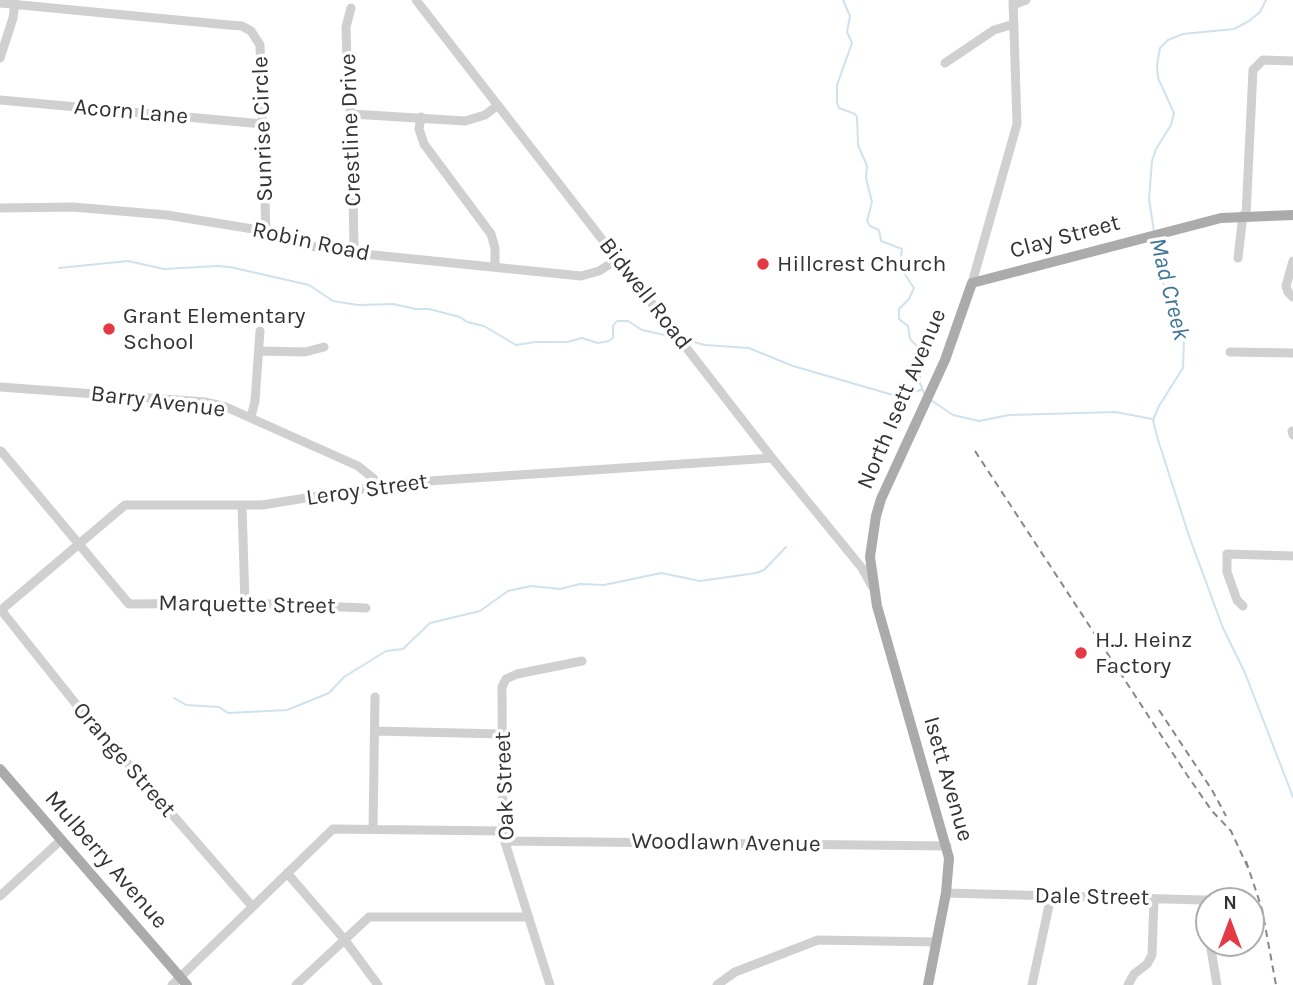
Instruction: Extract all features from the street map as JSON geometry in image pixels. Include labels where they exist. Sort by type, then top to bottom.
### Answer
[{"type":"main road","name":"Clay Street","points":[[972,283],[1221,218],[1293,215]]},
{"type":"main road","name":"North Isett Avenue","points":[[873,587],[870,557],[880,502],[945,360],[972,283]]},
{"type":"main road","name":"Isett Avenue","points":[[873,587],[949,858],[946,893],[928,985]]},
{"type":"main road","name":"Mulberry Avenue","points":[[0,769],[180,982]]},
{"type":"street","name":"Bidwell Road","points":[[416,0],[772,458],[862,568],[873,587]]},
{"type":"street","points":[[945,63],[994,30],[1014,23],[1013,2],[1027,0]]},
{"type":"street","points":[[0,58],[13,18],[15,2]]},
{"type":"street","name":"Sunrise Circle","points":[[0,4],[15,2],[246,28],[254,34],[260,45],[265,232]]},
{"type":"street","name":"Crestline Drive","points":[[351,8],[346,27],[348,96],[352,114],[354,253]]},
{"type":"street","name":"North Isett Avenue","points":[[972,283],[1017,124],[1014,23]]},
{"type":"street","points":[[1238,258],[1245,215],[1253,70],[1258,63],[1268,60],[1293,61]]},
{"type":"street","name":"Acorn Lane","points":[[0,100],[263,124]]},
{"type":"street","points":[[352,114],[465,121],[485,115],[498,105]]},
{"type":"street","points":[[421,117],[419,129],[424,144],[491,234],[495,248],[495,267]]},
{"type":"street","name":"Robin Road","points":[[0,208],[73,207],[126,210],[265,232],[304,245],[354,253],[580,276],[599,271],[618,259]]},
{"type":"street","points":[[1292,296],[1286,286],[1293,261]]},
{"type":"street","points":[[251,417],[260,331]]},
{"type":"street","points":[[259,351],[305,352],[324,347]]},
{"type":"street","points":[[1230,352],[1293,353]]},
{"type":"street","name":"Barry Avenue","points":[[0,387],[205,402],[226,407],[358,466],[373,478],[378,487]]},
{"type":"street","points":[[1,451],[78,544]]},
{"type":"street","name":"Leroy Street","points":[[0,611],[125,505],[242,506],[442,480],[772,458]]},
{"type":"street","points":[[242,506],[246,603]]},
{"type":"street","name":"Marquette Street","points":[[78,544],[129,604],[246,603],[366,608]]},
{"type":"street","points":[[1243,606],[1237,600],[1227,572],[1227,554],[1293,556]]},
{"type":"street","name":"Orange Street","points":[[0,611],[76,704],[252,906]]},
{"type":"street","name":"Oak Street","points":[[550,985],[504,836],[502,687],[506,679],[517,674],[582,662]]},
{"type":"street","points":[[373,829],[375,697]]},
{"type":"street","points":[[376,731],[502,734]]},
{"type":"street","name":"Woodlawn Avenue","points":[[180,982],[252,906],[333,829],[504,836],[947,846]]},
{"type":"street","points":[[0,896],[61,840]]},
{"type":"street","points":[[287,873],[344,939],[378,985]]},
{"type":"street","name":"Dale Street","points":[[946,893],[1195,900]]},
{"type":"street","points":[[1032,985],[1051,896]]},
{"type":"street","points":[[1128,985],[1134,974],[1147,964],[1152,956],[1154,899]]},
{"type":"street","points":[[296,985],[365,919],[373,916],[528,917]]},
{"type":"street","points":[[717,985],[735,972],[818,940],[937,942]]},
{"type":"street","points":[[1212,957],[1217,985]]},
{"type":"waterway","points":[[843,0],[850,16],[847,32],[852,43],[837,85],[837,102],[839,108],[857,117],[858,145],[867,166],[866,178],[872,202],[867,221],[870,226],[879,230],[881,241],[902,249],[904,273],[914,288],[909,299],[899,309],[899,319],[908,326],[910,339],[920,349],[923,360],[919,381],[924,393]]},
{"type":"waterway","name":"Mad Creek","points":[[1154,232],[1149,199],[1152,161],[1171,125],[1174,113],[1158,78],[1160,48],[1168,40],[1183,34],[1234,29],[1260,12],[1266,0]]},
{"type":"waterway","name":"Mad Creek","points":[[1155,241],[1165,292],[1184,340],[1183,368],[1153,420],[1189,536],[1223,628],[1245,673],[1293,797]]},
{"type":"waterway","points":[[59,268],[128,261],[164,269],[230,267],[309,285],[333,301],[358,305],[393,304],[460,317],[467,322],[484,326],[516,345],[567,342],[582,338],[598,343],[609,341],[613,338],[613,326],[617,321],[628,321],[642,330],[674,337]]},
{"type":"waterway","points":[[686,340],[705,345],[749,348],[793,366],[893,395],[905,395],[921,390]]},
{"type":"waterway","points":[[931,400],[953,415],[979,421],[1009,415],[1116,412],[1152,419]]},
{"type":"waterway","points":[[174,698],[186,705],[219,707],[228,713],[287,710],[329,693],[344,677],[386,651],[403,649],[430,623],[480,611],[508,591],[531,586],[560,589],[580,584],[604,585],[661,573],[700,581],[756,573],[764,570],[786,547]]},
{"type":"railway","points":[[975,451],[1187,775],[1212,811],[1231,831],[1249,870]]},
{"type":"railway","points":[[1159,710],[1226,816]]},
{"type":"railway","points":[[1246,861],[1262,909],[1276,985]]},
{"type":"place","name":"Hillcrest Church","points":[[763,264]]},
{"type":"place","name":"Grant Elementary School","points":[[109,329]]},
{"type":"place","name":"H.J. Heinz Factory","points":[[1081,653]]}]
